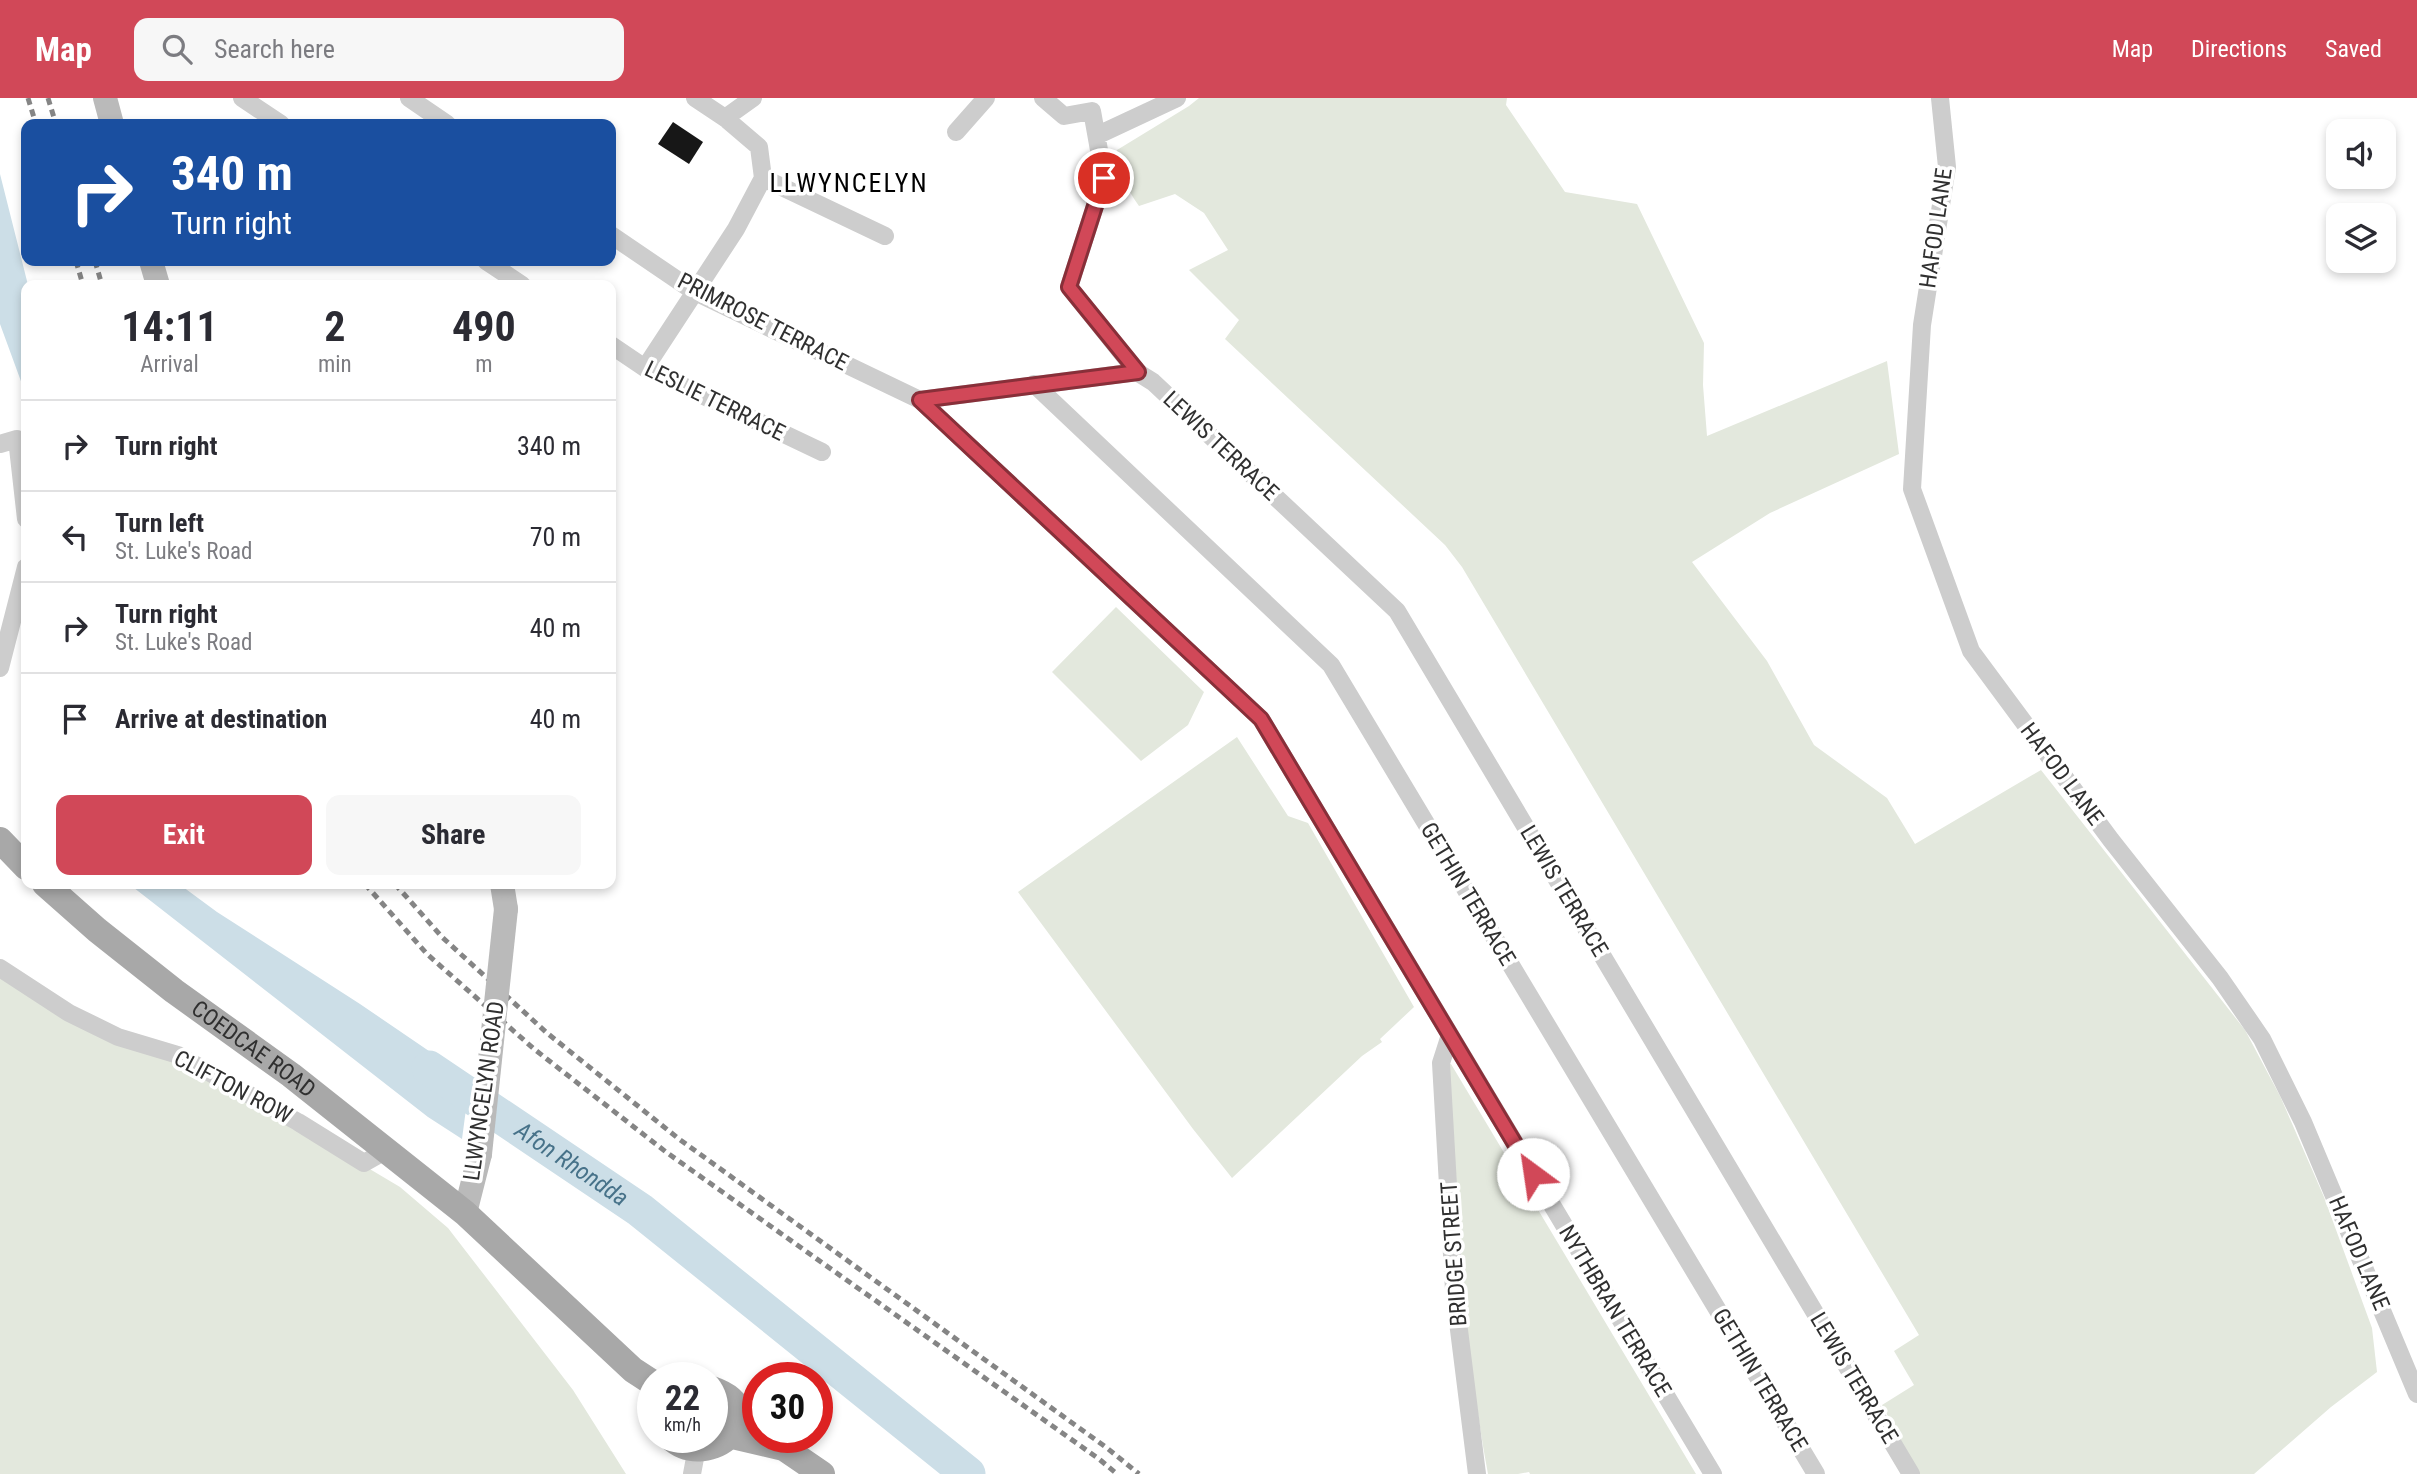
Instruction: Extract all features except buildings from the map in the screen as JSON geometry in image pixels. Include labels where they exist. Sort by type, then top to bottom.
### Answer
[{"type":"main road","points":[[105,98],[111,119]]},
{"type":"main road","points":[[0,840],[21,862]]},
{"type":"main road","name":"COEDCAE ROAD","points":[[50,889],[174,991],[291,1075],[465,1213]]},
{"type":"main road","name":"LLWYNCELYN ROAD","points":[[503,889],[506,909],[480,1154],[465,1213],[637,1373]]},
{"type":"main road","points":[[693,1466],[730,1448],[737,1437],[739,1418],[735,1405],[728,1397]]},
{"type":"main road","points":[[737,1437],[784,1448],[822,1474]]},
{"type":"street","points":[[242,98],[274,119]]},
{"type":"street","points":[[409,98],[440,119]]},
{"type":"street","points":[[645,368],[736,229],[763,178],[759,147],[725,118],[695,98]]},
{"type":"street","points":[[725,118],[753,98]]},
{"type":"street","points":[[956,132],[986,98]]},
{"type":"street","points":[[1043,98],[1064,116],[1090,105],[1098,135],[1177,98]]},
{"type":"street","name":"HAFOD LANE","points":[[1940,98],[1947,167],[1922,325],[1912,489],[1971,651],[2111,840],[2220,978],[2262,1040],[2303,1122],[2417,1394]]},
{"type":"street","name":"LEWIS TERRACE","points":[[1098,135],[1104,178],[1069,287],[1138,372],[1153,382],[1396,611],[1911,1474]]},
{"type":"street","points":[[763,178],[886,236]]},
{"type":"street","name":"PRIMROSE TERRACE","points":[[616,238],[695,292],[920,400]]},
{"type":"street","points":[[493,266],[514,280]]},
{"type":"street","name":"LESLIE TERRACE","points":[[616,348],[645,368],[822,452]]},
{"type":"street","points":[[920,400],[1138,372]]},
{"type":"street","name":"GETHIN TERRACE","points":[[1034,384],[1331,665],[1816,1474]]},
{"type":"street","name":"NYTHBRAN TERRACE","points":[[920,400],[1261,719],[1713,1474]]},
{"type":"street","points":[[9,442],[21,496]]},
{"type":"street","points":[[0,668],[21,586]]},
{"type":"street","name":"CLIFTON ROW","points":[[0,968],[69,1013],[118,1037],[178,1055],[298,1122],[364,1163],[387,1150]]},
{"type":"street","name":"BRIDGE STREET","points":[[1450,1035],[1441,1063],[1454,1290],[1477,1474]]},
{"type":"shaded area","points":[[1199,98],[1507,98],[1506,105],[1565,192],[1637,204],[1704,343],[1703,385],[1707,436],[1887,361],[1899,454],[1770,513],[1692,562],[1767,661],[1814,745],[1887,798],[1915,844],[2041,770],[2245,1030],[2280,1096],[2324,1197],[2372,1328],[2377,1372],[2331,1407],[2254,1474],[1918,1474],[1882,1405],[1914,1385],[1894,1351],[1919,1335],[1462,567],[1445,545],[1225,339],[1239,320],[1189,270],[1228,250],[1204,213],[1175,194],[1139,206],[1127,186],[1119,166],[1117,150]]},
{"type":"shaded area","points":[[0,174],[21,266],[27,280],[21,280],[21,381],[0,324]]},
{"type":"shaded area","points":[[1116,607],[1204,692],[1188,725],[1141,761],[1052,672]]},
{"type":"shaded area","points":[[1237,737],[1288,816],[1308,823],[1414,1007],[1380,1039],[1382,1042],[1362,1056],[1232,1178],[1018,892]]},
{"type":"shaded area","points":[[135,889],[186,889],[470,1079],[462,1139],[428,1117]]},
{"type":"shaded area","points":[[0,968],[69,1013],[178,1055],[400,1187],[448,1228],[573,1390],[626,1474],[0,1474]]},
{"type":"shaded area","points":[[1448,1064],[1451,1064],[1696,1474],[1488,1474],[1466,1321]]},
{"type":"waterway","name":"Afon Rhondda","points":[[429,1068],[640,1210],[968,1474]]},
{"type":"railway","points":[[28,98],[34,119]]},
{"type":"railway","points":[[48,98],[54,119]]},
{"type":"railway","points":[[77,266],[82,280]]},
{"type":"railway","points":[[96,266],[101,280]]},
{"type":"railway","points":[[369,889],[427,954],[534,1049],[666,1152],[1117,1474]]},
{"type":"railway","points":[[399,889],[442,937],[547,1033],[679,1139],[1107,1448],[1139,1474]]},
{"type":"district","name":"LLWYNCELYN","points":[[849,183]]},
{"type":"route","points":[[1104,178],[1069,287],[1138,372],[920,400],[1261,719],[1533,1174]]}]
